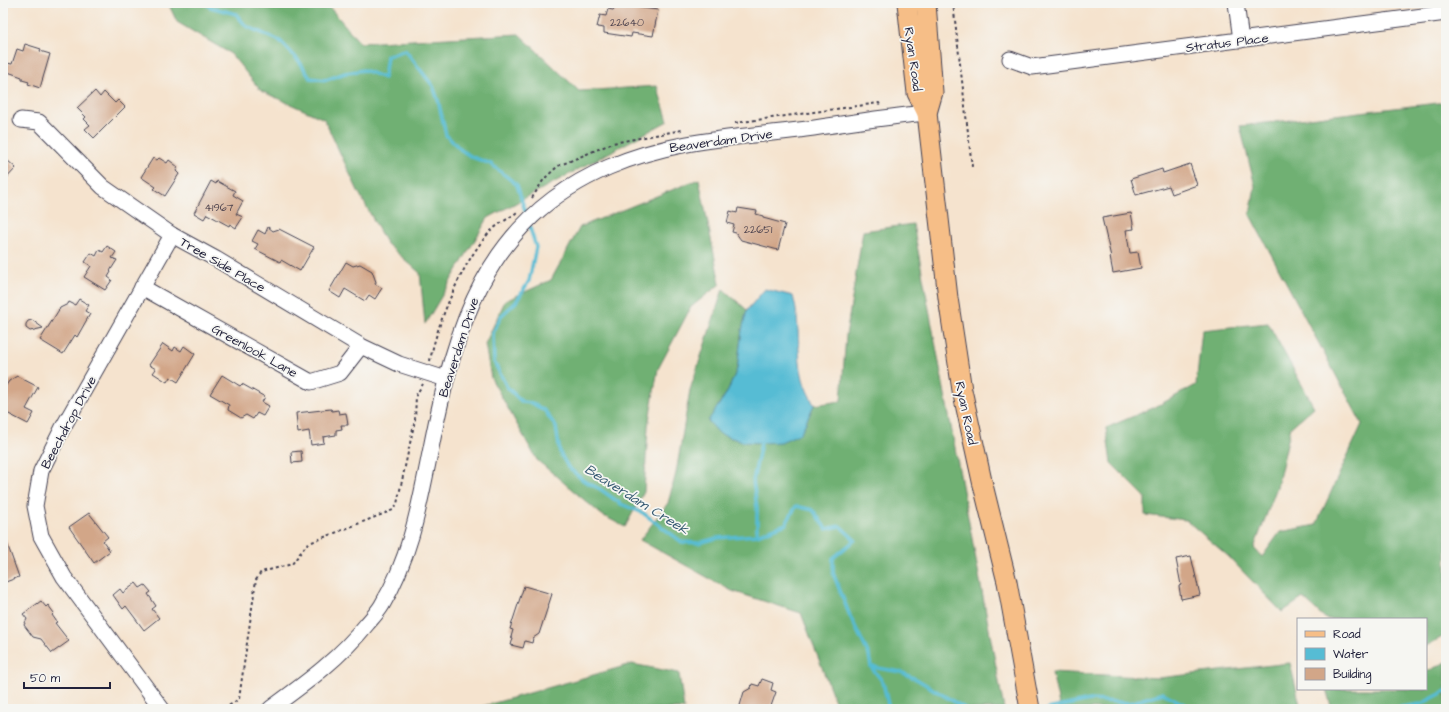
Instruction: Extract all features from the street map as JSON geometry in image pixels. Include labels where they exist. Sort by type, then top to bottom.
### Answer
[{"type":"main road","name":"Ryan Road","points":[[907,3],[917,93],[927,113],[948,298],[962,390],[1007,582],[1030,709]]},
{"type":"main road","name":"Ryan Road","points":[[926,3],[933,92],[927,113]]},
{"type":"street","points":[[1236,3],[1241,40]]},
{"type":"street","name":"Stratus Place","points":[[1010,59],[1032,67],[1446,13]]},
{"type":"street","name":"Beaverdam Drive","points":[[270,709],[323,671],[351,644],[382,606],[404,559],[418,512],[446,379],[461,330],[474,295],[519,219],[534,215],[553,199],[586,178],[609,167],[683,144],[801,130],[883,117],[927,113]]},
{"type":"street","name":"Tree Side Place","points":[[20,120],[39,122],[103,187],[172,235],[216,259],[361,346],[399,364],[446,379]]},
{"type":"street","name":"Beechdrop Drive","points":[[162,709],[64,577],[40,536],[35,506],[41,471],[66,422],[172,235]]},
{"type":"street","name":"Greenlook Lane","points":[[142,287],[311,382],[340,373],[361,346]]},
{"type":"path","points":[[953,3],[972,167]]},
{"type":"path","points":[[224,709],[239,698],[256,580],[261,572],[292,564],[307,544],[394,510],[397,504],[415,420],[416,395],[423,385],[427,374],[434,338],[452,293],[467,264],[490,231],[519,219]]},
{"type":"green space","points":[[168,3],[326,3],[360,43],[519,34],[579,91],[657,86],[668,121],[488,218],[425,324],[420,273],[386,243],[358,191],[324,119],[261,91],[231,54],[177,22]]},
{"type":"green space","points":[[1446,102],[1446,635],[1427,645],[1427,618],[1325,618],[1303,598],[1282,612],[1228,556],[1186,520],[1145,515],[1145,497],[1111,463],[1106,428],[1157,406],[1196,385],[1202,330],[1268,323],[1314,407],[1291,427],[1277,487],[1254,548],[1262,557],[1280,532],[1316,525],[1362,424],[1250,215],[1255,186],[1240,126]]},
{"type":"green space","points":[[699,179],[720,284],[691,307],[658,369],[648,426],[644,492],[625,527],[602,515],[537,460],[491,378],[485,344],[505,301],[551,280],[580,227]]},
{"type":"green space","points":[[913,224],[1004,709],[838,709],[801,613],[732,591],[640,540],[668,503],[676,473],[690,390],[723,289],[747,310],[742,330],[737,369],[728,391],[718,405],[720,434],[744,442],[761,443],[801,433],[814,405],[841,401],[846,335],[863,231]]},
{"type":"green space","points":[[1446,662],[1446,709],[1332,709],[1326,690],[1427,690],[1427,672]]},
{"type":"green space","points":[[1290,663],[1301,709],[1060,709],[1052,672],[1158,678]]},
{"type":"green space","points":[[632,664],[679,673],[684,709],[473,709]]},
{"type":"water","points":[[765,289],[793,296],[797,317],[801,369],[805,386],[814,405],[801,433],[781,442],[744,442],[720,434],[708,421],[728,391],[737,369],[742,330],[747,310]]},
{"type":"building","points":[[619,5],[658,10],[653,36],[632,33],[631,37],[604,33],[604,28],[597,27],[600,15],[606,16],[608,9],[613,10]]},
{"type":"building","points":[[25,44],[41,49],[40,51],[50,54],[40,88],[28,84],[29,82],[22,80],[22,77],[5,71],[7,63],[12,64],[17,49],[23,51]]},
{"type":"building","points":[[95,91],[100,97],[104,92],[115,103],[118,100],[125,107],[94,138],[85,129],[90,125],[84,119],[86,117],[77,108]]},
{"type":"building","points":[[153,158],[157,160],[159,158],[167,163],[169,160],[178,167],[176,171],[179,174],[165,196],[154,189],[156,187],[141,177]]},
{"type":"building","points":[[7,160],[16,168],[3,182],[3,165]]},
{"type":"building","points":[[1190,164],[1197,185],[1172,194],[1169,186],[1136,195],[1131,179],[1162,169],[1163,173]]},
{"type":"building","points":[[211,181],[216,184],[217,181],[235,191],[233,195],[243,201],[236,214],[243,217],[236,228],[230,224],[229,226],[207,214],[204,219],[194,213]]},
{"type":"building","points":[[738,208],[757,211],[756,214],[763,216],[763,218],[785,224],[778,250],[741,240],[736,233],[732,232],[734,225],[727,223],[730,211],[737,213]]},
{"type":"building","points":[[1131,213],[1134,229],[1126,230],[1130,253],[1138,252],[1141,268],[1113,273],[1102,218]]},
{"type":"building","points":[[268,227],[273,231],[279,229],[314,247],[300,271],[281,260],[280,262],[255,249],[258,244],[252,241],[258,230],[265,234]]},
{"type":"building","points":[[107,246],[116,252],[112,258],[117,260],[108,277],[112,280],[105,290],[84,277],[91,266],[85,262],[91,253],[96,256],[99,250],[103,252]]},
{"type":"building","points":[[346,262],[353,266],[360,264],[372,271],[376,282],[375,284],[382,288],[375,299],[369,295],[365,301],[345,289],[340,298],[329,291]]},
{"type":"building","points":[[79,299],[89,305],[85,311],[90,314],[77,337],[75,335],[63,354],[40,340],[60,308],[69,302],[75,305]]},
{"type":"building","points":[[32,320],[43,328],[30,331],[26,328],[26,324],[28,321]]},
{"type":"building","points":[[163,344],[173,351],[175,347],[181,351],[184,346],[195,354],[178,382],[170,377],[167,382],[153,373],[156,369],[149,365]]},
{"type":"building","points":[[222,375],[240,386],[242,384],[265,397],[262,402],[269,406],[263,416],[257,413],[253,419],[246,415],[241,418],[228,410],[229,405],[210,394]]},
{"type":"building","points":[[17,376],[38,387],[26,409],[34,413],[28,424],[3,411],[3,390],[9,381]]},
{"type":"building","points":[[331,409],[332,411],[338,410],[339,414],[346,413],[348,425],[341,425],[342,429],[336,430],[336,435],[323,437],[324,443],[311,445],[309,431],[298,433],[296,413]]},
{"type":"building","points":[[301,451],[302,462],[292,463],[291,452]]},
{"type":"building","points":[[89,513],[108,537],[103,541],[110,551],[94,563],[69,527]]},
{"type":"building","points":[[4,535],[19,577],[3,583],[3,536]]},
{"type":"building","points":[[1191,556],[1200,595],[1181,599],[1179,586],[1181,585],[1176,559]]},
{"type":"building","points":[[136,583],[140,588],[145,585],[151,592],[148,594],[156,606],[152,609],[159,618],[144,630],[126,606],[123,609],[113,595],[120,589],[123,593]]},
{"type":"building","points":[[524,586],[552,594],[539,634],[533,638],[532,643],[525,641],[523,648],[511,645],[513,630],[510,629]]},
{"type":"building","points":[[41,601],[46,607],[48,605],[54,613],[52,615],[57,622],[55,623],[69,641],[52,653],[41,639],[33,637],[24,625],[27,619],[23,614]]},
{"type":"building","points":[[762,679],[773,683],[771,690],[776,692],[770,709],[739,709],[744,692],[751,688],[752,684],[759,686]]},
{"type":"waterway","name":"Beaverdam Creek","points":[[206,3],[210,7],[236,14],[246,26],[280,41],[299,61],[310,78],[326,80],[345,73],[364,70],[384,78],[387,56],[405,50],[433,86],[438,100],[446,135],[461,150],[472,157],[491,164],[517,185],[527,217]]},
{"type":"waterway","name":"Beaverdam Creek","points":[[529,225],[536,247],[529,281],[516,302],[501,316],[493,333],[494,362],[507,387],[522,402],[532,403],[545,411],[556,427],[560,453],[568,467],[584,481],[600,489],[621,504],[643,513],[682,542],[699,543],[717,538],[757,535],[786,524],[796,506],[813,510],[826,529],[840,526],[855,540],[833,558],[833,573],[850,616],[869,655],[871,667],[883,682],[889,709]]},
{"type":"waterway","points":[[757,535],[757,507],[753,481],[761,443]]},
{"type":"waterway","points":[[872,667],[901,672],[918,680],[966,709]]},
{"type":"waterway","points":[[1389,709],[1421,704],[1446,691]]},
{"type":"waterway","points":[[1048,709],[1090,700],[1130,703],[1163,693],[1193,709]]}]
